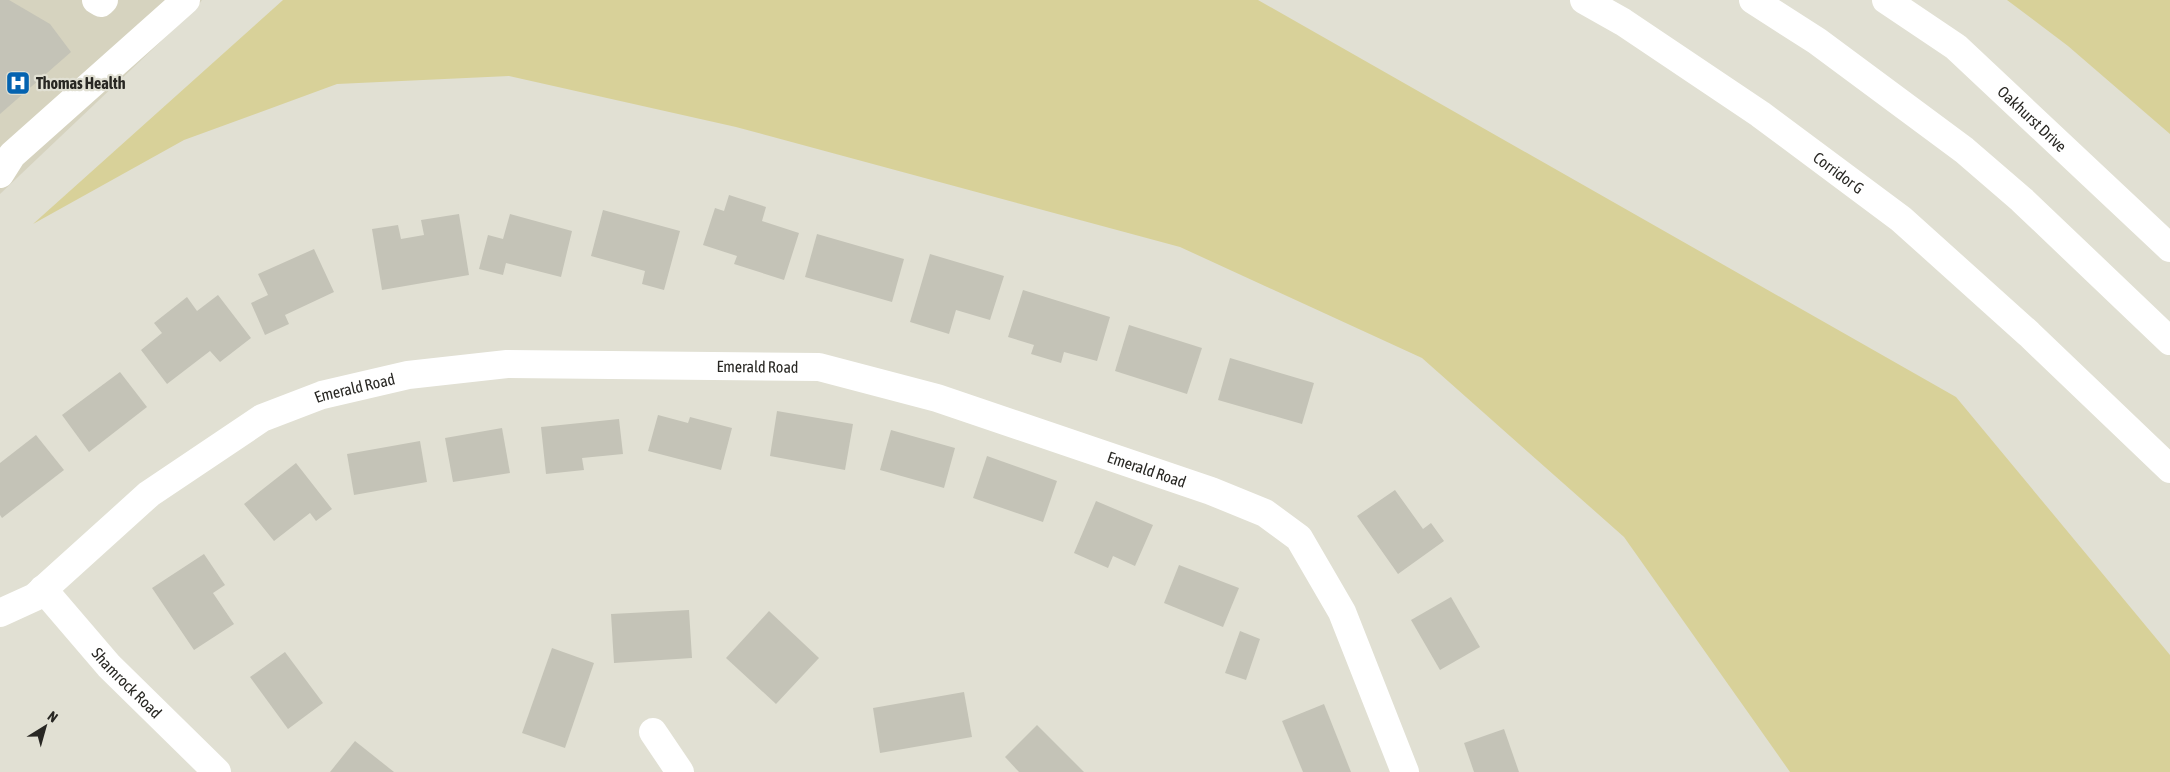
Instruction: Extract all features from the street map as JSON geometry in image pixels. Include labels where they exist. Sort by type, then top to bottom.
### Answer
[{"type":"main road","points":[[96,0],[102,3],[104,0]]},
{"type":"main road","points":[[0,174],[12,156],[186,0]]},
{"type":"main road","name":"Corridor G","points":[[1584,0],[1623,22],[1760,114],[1901,219],[2071,374],[2170,469]]},
{"type":"main road","points":[[1753,0],[1817,41],[1964,150],[2022,200],[2170,341]]},
{"type":"main road","name":"Oakhurst Drive","points":[[1886,0],[1956,47],[2170,248]]},
{"type":"main road","name":"Emerald Road","points":[[0,613],[35,597],[149,494],[262,418],[322,395],[408,375],[507,364],[819,367],[937,398],[1211,491],[1265,513],[1299,538],[1342,612],[1405,772]]},
{"type":"main road","name":"Shamrock Road","points":[[43,589],[108,666],[217,772]]},
{"type":"main road","points":[[653,732],[680,772]]},
{"type":"shaded area","points":[[0,0],[202,0],[196,8],[0,194]]},
{"type":"shaded area","points":[[283,0],[1258,0],[1956,397],[2170,655],[2170,772],[1790,772],[1624,537],[1422,358],[1180,247],[736,127],[509,76],[337,84],[184,140],[33,224]]},
{"type":"shaded area","points":[[2007,0],[2170,0],[2170,134],[2068,46]]},
{"type":"building","name":"Thomas Health","points":[[0,0],[9,0],[50,24],[71,52],[0,114]]},
{"type":"building","points":[[729,195],[766,207],[762,221],[799,233],[784,280],[734,264],[737,256],[703,245],[715,208],[724,211]]},
{"type":"building","points":[[603,210],[680,231],[664,290],[642,284],[645,271],[591,256]]},
{"type":"building","points":[[459,214],[469,275],[382,290],[372,229],[398,225],[401,239],[424,235],[421,220]]},
{"type":"building","points":[[510,214],[572,231],[561,277],[506,263],[503,275],[479,269],[488,235],[503,239]]},
{"type":"building","points":[[817,234],[904,259],[892,302],[805,277]]},
{"type":"building","points":[[314,249],[334,292],[285,315],[289,324],[265,335],[251,303],[268,295],[258,274]]},
{"type":"building","points":[[930,254],[1004,276],[990,320],[956,310],[949,334],[910,322]]},
{"type":"building","points":[[1023,290],[1110,317],[1097,361],[1064,352],[1061,363],[1031,354],[1034,345],[1008,337]]},
{"type":"building","points":[[218,295],[251,338],[220,362],[210,351],[167,384],[141,350],[162,333],[154,323],[187,297],[197,311]]},
{"type":"building","points":[[1129,325],[1202,348],[1187,394],[1115,371]]},
{"type":"building","points":[[1230,358],[1314,383],[1302,424],[1218,400]]},
{"type":"building","points":[[120,372],[147,407],[89,452],[62,415]]},
{"type":"building","points":[[777,411],[853,424],[845,470],[770,456]]},
{"type":"building","points":[[658,415],[688,423],[690,417],[732,428],[721,470],[648,451]]},
{"type":"building","points":[[619,419],[623,454],[582,458],[584,470],[546,474],[541,427]]},
{"type":"building","points":[[502,428],[510,473],[453,482],[445,438]]},
{"type":"building","points":[[891,430],[955,448],[944,488],[880,470]]},
{"type":"building","points":[[36,435],[64,470],[2,518],[0,515],[0,463]]},
{"type":"building","points":[[420,441],[427,482],[354,495],[347,454]]},
{"type":"building","points":[[987,456],[1057,481],[1043,522],[973,498]]},
{"type":"building","points":[[296,463],[332,509],[316,521],[310,513],[274,541],[244,504]]},
{"type":"building","points":[[1395,490],[1423,529],[1431,523],[1444,541],[1398,574],[1357,516]]},
{"type":"building","points":[[1096,501],[1153,525],[1135,566],[1113,556],[1108,568],[1074,553]]},
{"type":"building","points":[[204,554],[225,585],[213,593],[234,624],[194,650],[152,588]]},
{"type":"building","points":[[1179,565],[1239,588],[1223,627],[1164,603]]},
{"type":"building","points":[[1451,597],[1480,647],[1440,670],[1411,620]]},
{"type":"building","points":[[689,610],[692,658],[614,663],[611,614]]},
{"type":"building","points":[[769,611],[819,658],[776,704],[726,658]]},
{"type":"building","points":[[1240,631],[1260,639],[1246,680],[1225,673]]},
{"type":"building","points":[[552,648],[594,663],[565,748],[522,733]]},
{"type":"building","points":[[285,652],[323,703],[288,729],[250,677]]},
{"type":"building","points":[[964,692],[972,737],[880,753],[873,708]]},
{"type":"building","points":[[1324,704],[1351,772],[1303,772],[1282,721]]},
{"type":"building","points":[[1037,725],[1084,772],[1019,772],[1005,757]]},
{"type":"building","points":[[1504,729],[1519,772],[1474,772],[1464,743]]},
{"type":"building","points":[[355,741],[394,772],[330,772]]},
{"type":"place","name":"Thomas Health","points":[[18,83]]}]
